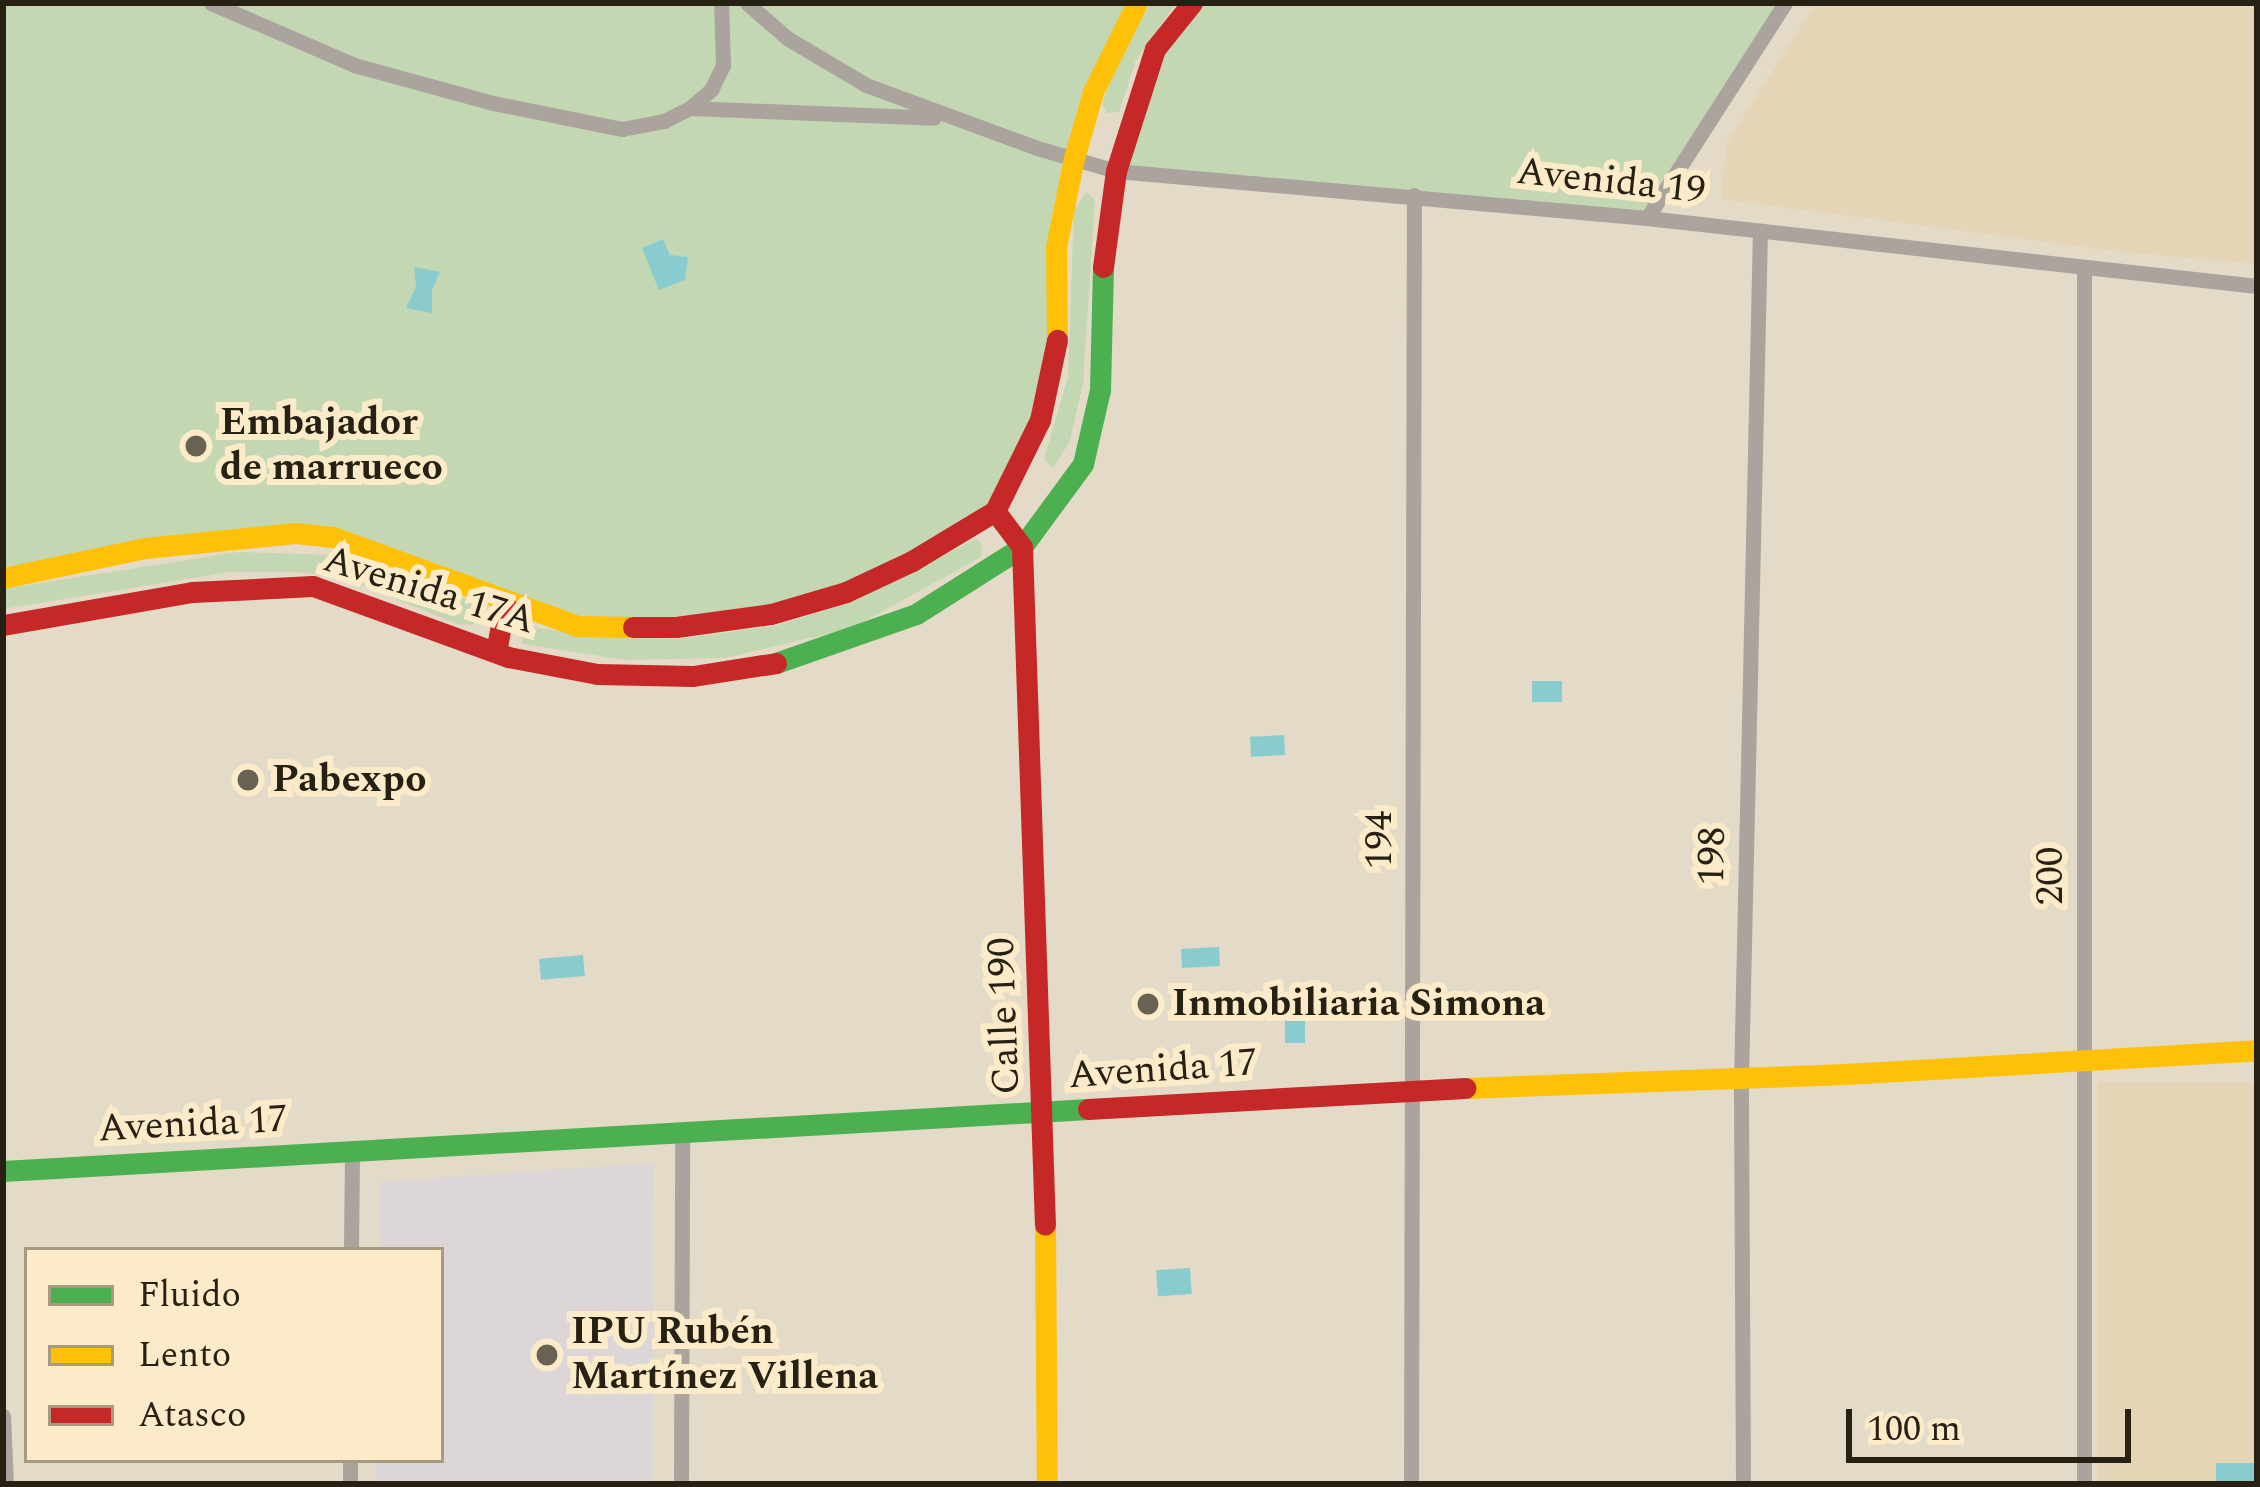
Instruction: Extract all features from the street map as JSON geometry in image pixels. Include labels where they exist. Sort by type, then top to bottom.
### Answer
[{"type":"main road","points":[[1137,3],[1093,92],[1074,158],[1056,247],[1057,357],[1040,420],[995,511],[1022,547],[1058,503],[1092,438],[1100,390],[1100,286],[1116,170],[1155,50],[1192,3]]},
{"type":"main road","name":"Avenida 17A","points":[[3,578],[146,548],[295,533],[333,537],[505,604],[578,626],[676,627],[771,614],[879,576],[995,511]]},
{"type":"main road","name":"Avenida 17A","points":[[3,625],[193,592],[313,586],[496,652],[597,674],[694,676],[783,662],[916,614],[1022,547]]},
{"type":"main road","name":"Calle 190","points":[[1022,547],[1044,1114],[1047,1484]]},
{"type":"main road","points":[[496,652],[505,604]]},
{"type":"main road","name":"Avenida 17","points":[[3,1171],[1413,1090],[2084,1063],[2257,1050]]},
{"type":"street","points":[[211,3],[354,65],[493,103],[622,129],[664,121],[711,90],[723,65],[721,3]]},
{"type":"street","points":[[747,3],[787,38],[866,85],[964,122]]},
{"type":"street","points":[[1646,218],[1785,3]]},
{"type":"street","points":[[690,108],[964,122]]},
{"type":"street","name":"Avenida 19","points":[[964,122],[1116,170],[1646,218],[2257,286]]},
{"type":"street","name":"194","points":[[1411,1484],[1414,196]]},
{"type":"street","name":"198","points":[[1743,1484],[1741,1079],[1760,231]]},
{"type":"street","name":"200","points":[[2084,268],[2084,1484]]},
{"type":"street","points":[[681,1484],[682,1134]]},
{"type":"street","points":[[351,1247],[352,1152]]},
{"type":"street","points":[[3,1417],[6,1484]]},
{"type":"shaded area","points":[[1816,3],[2257,3],[2257,264],[2123,252],[1721,199],[1727,143]]},
{"type":"shaded area","points":[[2098,1082],[2257,1082],[2257,1484],[2098,1484]]},
{"type":"shaded area","name":"IPU Rubén Martínez Villena","points":[[654,1163],[653,1484],[376,1484],[376,1463],[444,1463],[444,1247],[379,1247],[380,1182]]},
{"type":"green space","points":[[3,3],[1137,3],[1074,158],[1057,357],[995,511],[912,561],[771,614],[577,626],[295,533],[3,578]]},
{"type":"green space","points":[[1151,3],[1176,3],[1136,60],[1119,112],[1107,113],[1102,104],[1120,54]]},
{"type":"green space","points":[[1192,3],[1785,3],[1647,218],[1116,171],[1138,90]]},
{"type":"green space","points":[[1086,192],[1095,200],[1083,383],[1070,441],[1053,468],[1044,459],[1068,377],[1074,210]]},
{"type":"green space","points":[[976,539],[982,544],[981,557],[852,628],[725,658],[625,660],[523,644],[521,632],[527,626],[587,636],[678,639],[774,626],[849,603]]},
{"type":"green space","points":[[238,552],[334,555],[471,601],[479,618],[472,625],[457,624],[339,576],[293,572],[230,572],[3,609],[3,589]]},
{"type":"water","points":[[663,239],[670,255],[688,257],[685,280],[659,290],[642,248]]},
{"type":"water","points":[[414,267],[440,272],[432,290],[432,313],[406,308],[416,287]]},
{"type":"water","points":[[1532,681],[1562,681],[1562,702],[1532,702]]},
{"type":"water","points":[[1284,735],[1285,755],[1251,757],[1250,737]]},
{"type":"water","points":[[1219,947],[1220,966],[1182,968],[1181,949]]},
{"type":"water","points":[[583,955],[585,976],[541,980],[539,959]]},
{"type":"water","points":[[1285,1006],[1305,1006],[1305,1043],[1285,1043]]},
{"type":"water","points":[[1190,1268],[1192,1294],[1158,1296],[1156,1270]]},
{"type":"water","points":[[2216,1463],[2257,1463],[2257,1483],[2216,1483]]},
{"type":"traffic: fast","points":[[776,663],[916,614],[1022,547],[1083,464],[1100,390],[1103,267]]},
{"type":"traffic: fast","points":[[3,1171],[1088,1109]]},
{"type":"traffic: slow","points":[[1057,340],[1056,247],[1074,158],[1093,92],[1137,3]]},
{"type":"traffic: slow","points":[[3,578],[145,548],[295,533],[333,537],[577,626],[633,627]]},
{"type":"traffic: slow","points":[[1465,1088],[1846,1074],[2257,1050]]},
{"type":"traffic: slow","points":[[1045,1225],[1047,1484]]},
{"type":"traffic: jam","points":[[1103,267],[1116,171],[1155,49],[1192,3]]},
{"type":"traffic: jam","points":[[633,627],[676,627],[771,614],[846,592],[912,561],[995,511],[1040,420],[1057,340]]},
{"type":"traffic: jam","points":[[995,511],[1022,547],[1045,1225]]},
{"type":"traffic: jam","points":[[3,625],[192,592],[313,586],[508,657],[597,674],[693,676],[776,663]]},
{"type":"traffic: jam","points":[[496,652],[505,604]]},
{"type":"traffic: jam","points":[[1088,1109],[1465,1088]]},
{"type":"place","name":"Embajador de marrueco","points":[[196,446]]},
{"type":"place","name":"Pabexpo","points":[[248,780]]},
{"type":"place","name":"Inmobiliaria Simona","points":[[1148,1004]]},
{"type":"place","name":"IPU Rubén Martínez Villena","points":[[547,1355]]}]
